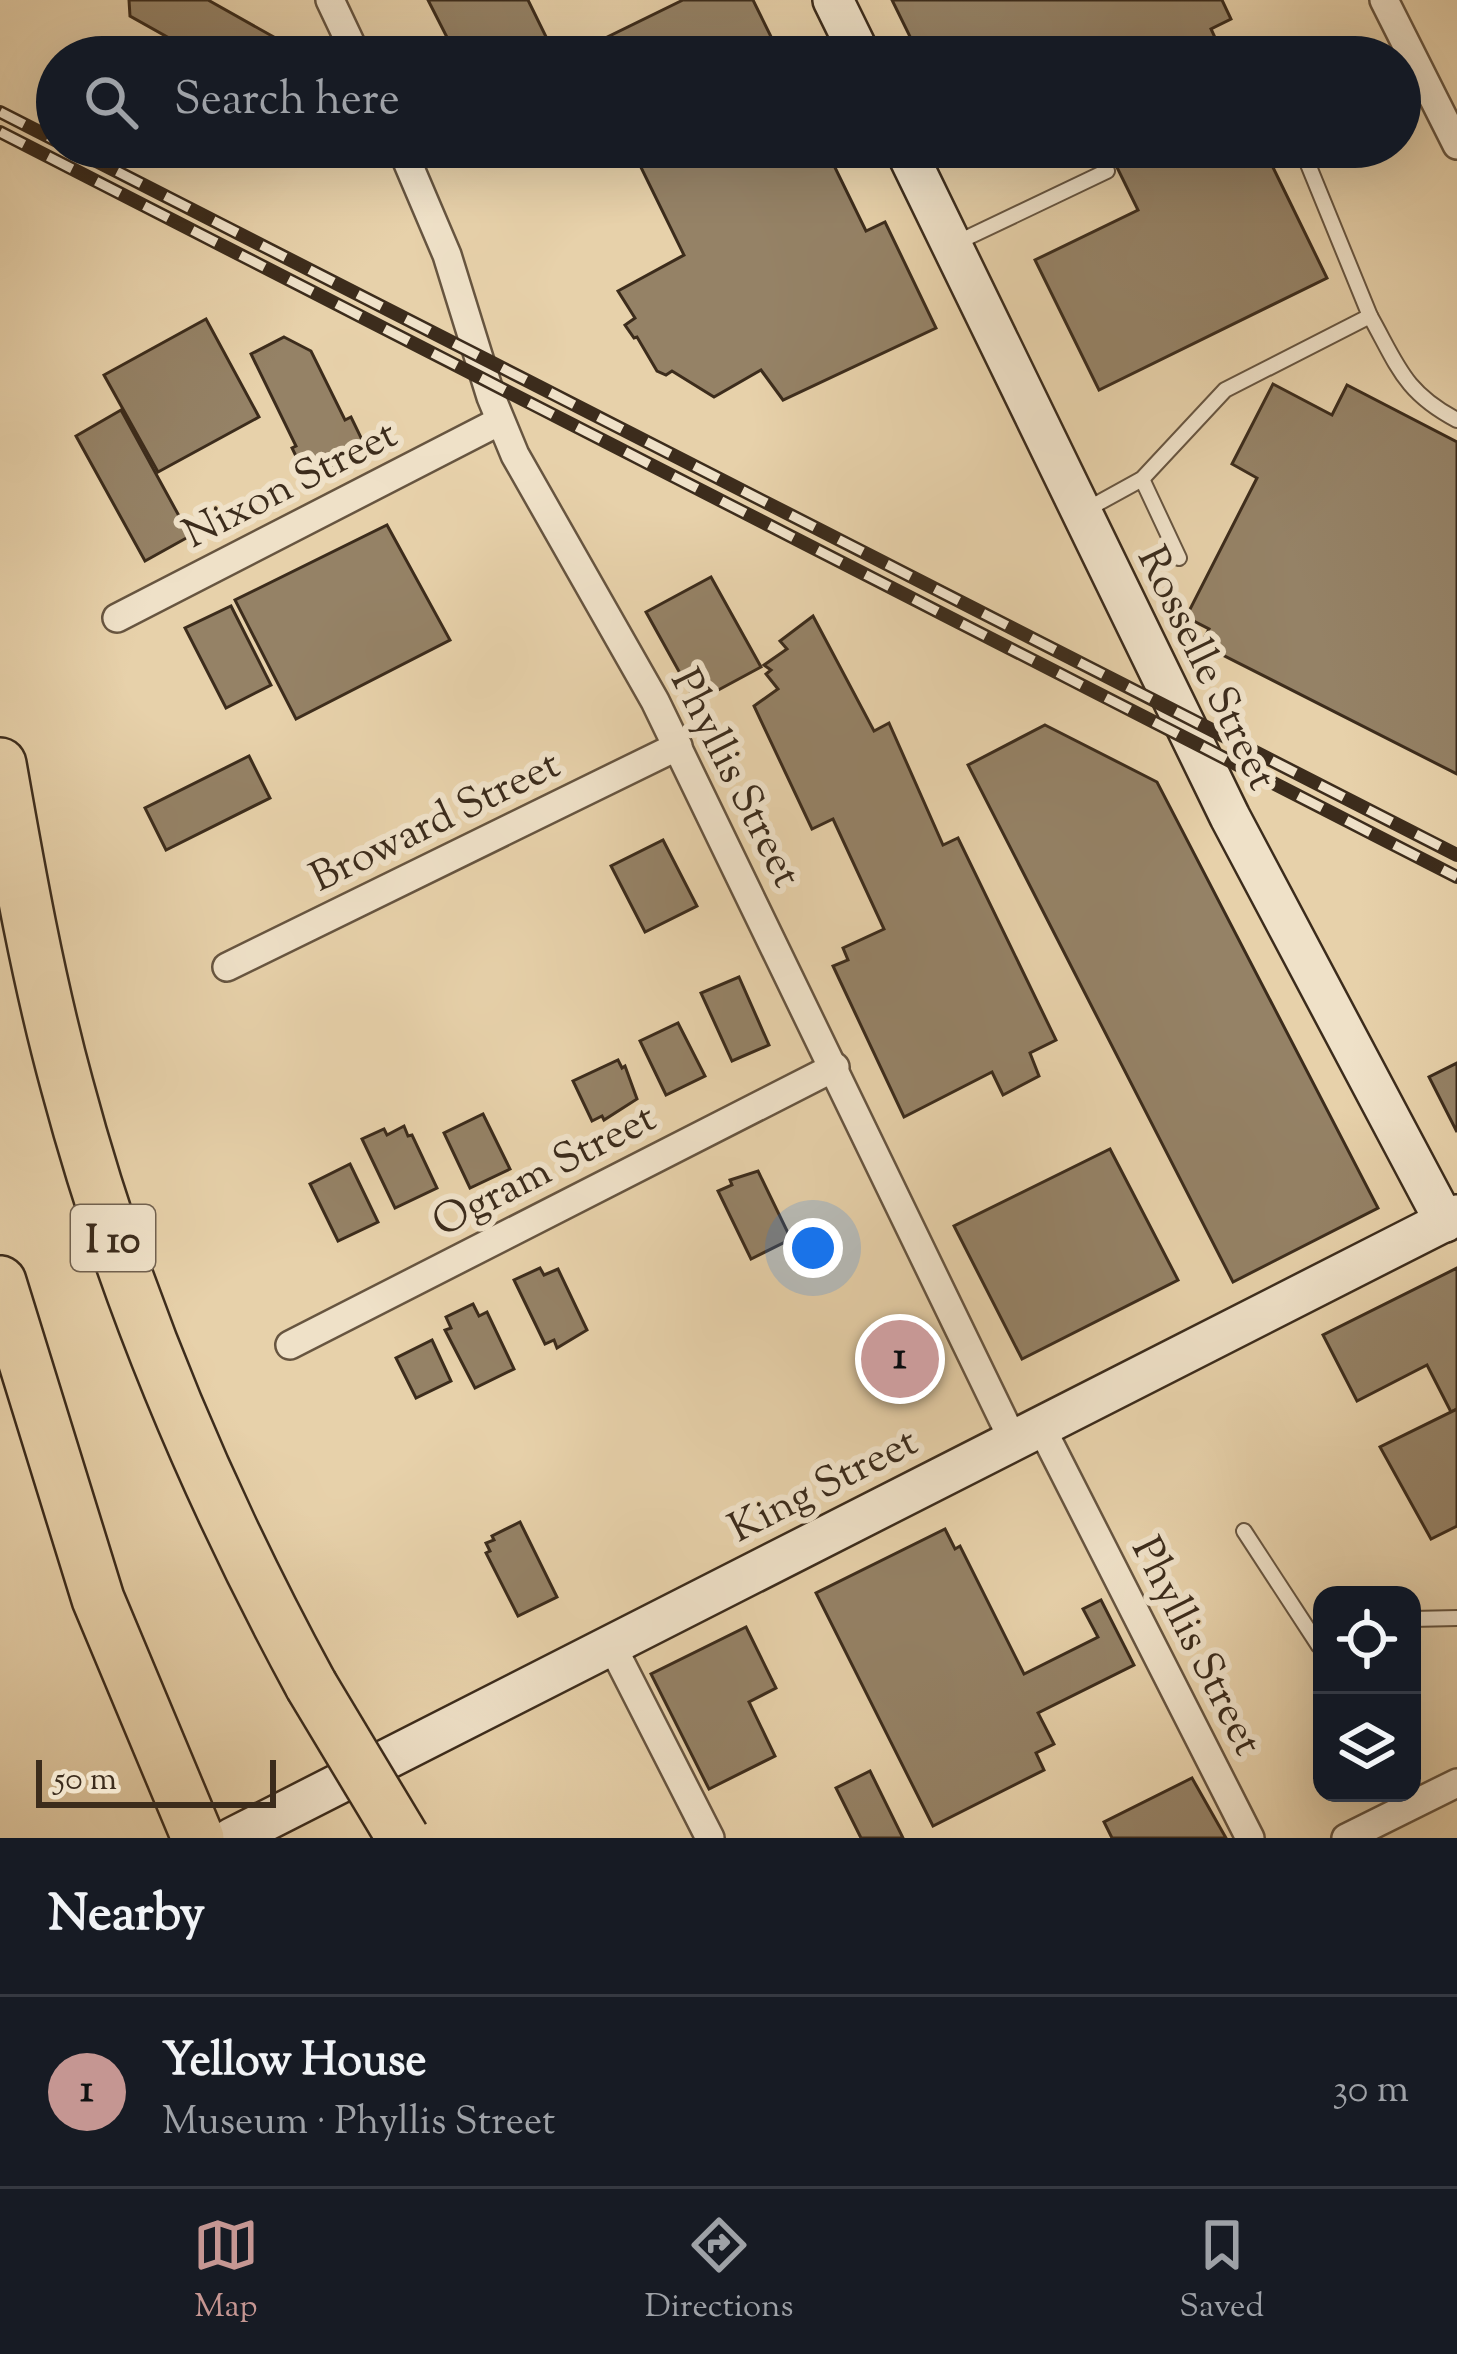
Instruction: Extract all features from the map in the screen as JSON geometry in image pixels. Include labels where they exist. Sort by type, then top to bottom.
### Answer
[{"type":"highway","name":"I 10","points":[[0,764],[40,976],[100,1198],[179,1414],[226,1519],[311,1684],[403,1838]]},
{"type":"highway","points":[[0,1282],[78,1542],[198,1838]]},
{"type":"main road","points":[[833,0],[851,36]]},
{"type":"main road","name":"Rosselle Street","points":[[914,168],[1230,817],[1451,1219]]},
{"type":"main road","name":"King Street","points":[[232,1838],[1451,1219]]},
{"type":"street","points":[[330,0],[347,36]]},
{"type":"street","points":[[1384,0],[1396,36]]},
{"type":"street","points":[[1421,90],[1457,145]]},
{"type":"street","name":"Phyllis Street","points":[[410,168],[447,255],[500,421],[531,486],[678,746],[835,1067],[1027,1434],[1250,1838]]},
{"type":"street","name":"Nixon Street","points":[[117,618],[500,421]]},
{"type":"street","name":"Broward Street","points":[[227,967],[678,746]]},
{"type":"street","name":"Ogram Street","points":[[290,1345],[835,1067]]},
{"type":"street","points":[[611,1644],[710,1838]]},
{"type":"street","points":[[1421,1795],[1457,1783]]},
{"type":"street","points":[[1346,1838],[1398,1802]]},
{"type":"lane","points":[[1310,168],[1370,316],[1409,387],[1427,404],[1457,420]]},
{"type":"lane","points":[[951,245],[1107,171]]},
{"type":"lane","points":[[1079,513],[1142,479],[1225,390],[1370,316]]},
{"type":"lane","points":[[1142,479],[1179,558]]},
{"type":"lane","points":[[1244,1531],[1313,1636]]},
{"type":"lane","points":[[1421,1619],[1457,1618]]},
{"type":"building","points":[[129,0],[208,0],[272,36],[166,36],[130,16]]},
{"type":"building","points":[[428,0],[528,0],[546,36],[446,36]]},
{"type":"building","points":[[683,0],[753,0],[771,36],[610,36]]},
{"type":"building","points":[[892,0],[1222,0],[1231,19],[1211,29],[1214,36],[910,36]]},
{"type":"building","points":[[641,168],[835,168],[866,231],[885,222],[936,328],[783,400],[761,370],[714,397],[672,371],[666,375],[657,371],[625,325],[635,318],[618,291],[684,255]]},
{"type":"building","points":[[1117,168],[1273,168],[1327,278],[1099,390],[1035,260],[1138,210]]},
{"type":"building","points":[[206,319],[259,417],[158,472],[104,375]]},
{"type":"building","points":[[284,337],[311,351],[345,420],[351,417],[367,450],[307,479],[251,354]]},
{"type":"building","points":[[1273,384],[1332,415],[1347,385],[1457,442],[1457,774],[1201,644],[1209,629],[1186,617],[1257,478],[1232,464]]},
{"type":"building","points":[[121,410],[190,536],[145,561],[76,436]]},
{"type":"building","points":[[387,525],[450,640],[296,719],[235,600]]},
{"type":"building","points":[[711,577],[761,667],[696,702],[646,612]]},
{"type":"building","points":[[231,606],[271,685],[226,708],[185,628]]},
{"type":"building","points":[[813,616],[874,731],[889,723],[943,845],[958,838],[1056,1040],[1030,1053],[1039,1076],[1003,1095],[992,1072],[904,1117],[833,966],[848,960],[843,948],[884,929],[833,819],[812,829],[754,706],[778,689],[764,665],[787,649],[780,641]]},
{"type":"building","points":[[1045,725],[1157,782],[1378,1208],[1233,1282],[968,765]]},
{"type":"building","points":[[249,756],[270,798],[166,850],[145,808]]},
{"type":"building","points":[[663,840],[697,906],[645,932],[611,866]]},
{"type":"building","points":[[739,977],[769,1045],[732,1061],[701,993]]},
{"type":"building","points":[[678,1023],[705,1076],[666,1095],[640,1041]]},
{"type":"building","points":[[618,1060],[625,1066],[637,1099],[604,1120],[602,1116],[592,1121],[573,1081]]},
{"type":"building","points":[[1457,1063],[1457,1132],[1429,1077]]},
{"type":"building","points":[[483,1114],[510,1169],[470,1188],[444,1133]]},
{"type":"building","points":[[404,1126],[437,1188],[395,1208],[362,1139]]},
{"type":"building","points":[[1110,1149],[1178,1280],[1022,1359],[954,1226]]},
{"type":"building","points":[[350,1164],[378,1222],[338,1241],[310,1184]]},
{"type":"building","points":[[758,1171],[791,1239],[751,1259],[718,1191],[732,1185],[730,1180]]},
{"type":"building","points":[[540,1268],[544,1275],[558,1269],[587,1330],[557,1348],[554,1340],[545,1344],[514,1280]]},
{"type":"building","points":[[1457,1268],[1457,1409],[1451,1412],[1427,1365],[1357,1401],[1323,1335]]},
{"type":"building","points":[[473,1304],[479,1316],[487,1312],[514,1369],[475,1388],[445,1330],[451,1328],[446,1317]]},
{"type":"building","points":[[432,1340],[451,1381],[416,1398],[396,1358]]},
{"type":"building","points":[[1457,1409],[1457,1526],[1431,1539],[1380,1447]]},
{"type":"building","points":[[520,1522],[557,1597],[518,1616],[486,1553],[490,1551],[486,1543]]},
{"type":"building","points":[[945,1529],[955,1549],[960,1546],[1024,1674],[1098,1637],[1083,1609],[1101,1600],[1134,1665],[1038,1713],[1054,1744],[1036,1753],[1044,1770],[933,1826],[816,1593]]},
{"type":"building","points":[[746,1627],[776,1688],[749,1702],[775,1756],[709,1789],[651,1674]]},
{"type":"building","points":[[870,1771],[903,1838],[861,1838],[836,1788]]},
{"type":"building","points":[[1192,1778],[1226,1838],[1112,1838],[1104,1822]]},
{"type":"railway","points":[[0,112],[36,130]]},
{"type":"railway","points":[[0,132],[36,150]]},
{"type":"railway","points":[[70,168],[1457,877]]},
{"type":"railway","points":[[110,168],[1457,855]]},
{"type":"place","name":"Yellow House","points":[[900,1359]]}]
